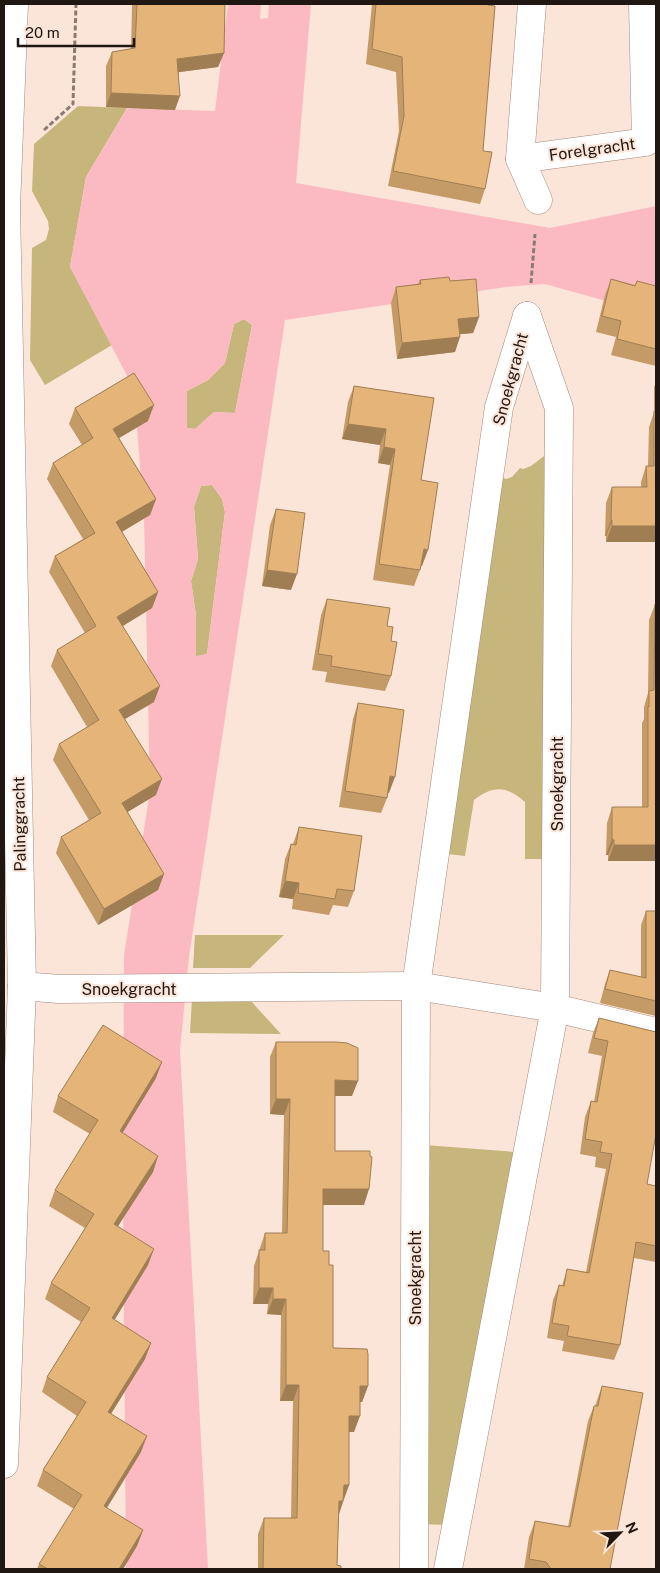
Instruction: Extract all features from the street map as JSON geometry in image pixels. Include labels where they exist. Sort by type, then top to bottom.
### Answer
[{"type":"street","name":"Palinggracht","points":[[4,1464],[22,986],[6,207],[14,4]]},
{"type":"street","points":[[532,4],[520,159],[538,200]]},
{"type":"street","name":"Forelgracht","points":[[520,159],[646,142],[642,4]]},
{"type":"street","name":"Snoekgracht","points":[[414,1569],[416,986],[499,407],[528,316]]},
{"type":"street","name":"Snoekgracht","points":[[448,1569],[556,1008],[559,408],[528,316]]},
{"type":"street","name":"Snoekgracht","points":[[22,986],[59,989],[416,986],[556,1008],[656,1032]]},
{"type":"path","points":[[8,161],[72,104],[76,4]]},
{"type":"path","points":[[528,316],[538,200]]},
{"type":"shaded area","points":[[228,4],[261,4],[311,4],[296,183],[550,228],[656,206],[656,315],[545,284],[506,287],[285,320],[189,957],[180,1050],[208,1569],[126,1569],[123,1190],[124,955],[150,791],[144,517],[134,389],[70,267],[86,177],[127,108],[215,111]],"holes":[[[261,4],[269,5],[268,18],[260,19]],[[244,319],[252,325],[235,413],[214,412],[195,429],[187,428],[187,391],[208,380],[225,363],[234,324]],[[212,485],[222,499],[225,512],[207,654],[196,656],[196,615],[191,581],[198,559],[194,507],[201,486]]]},
{"type":"shaded area","points":[[78,106],[127,108],[86,177],[70,267],[112,345],[45,385],[30,360],[32,248],[46,240],[49,229],[48,221],[32,191],[34,144]]},
{"type":"shaded area","points":[[244,319],[252,325],[235,413],[214,412],[195,429],[187,428],[187,391],[208,380],[225,363],[234,324]]},
{"type":"shaded area","points":[[544,456],[546,859],[525,859],[525,802],[512,793],[500,789],[487,792],[474,800],[465,856],[448,854],[501,477],[506,479],[512,477],[520,468],[523,469],[531,466]]},
{"type":"shaded area","points":[[212,485],[222,499],[225,512],[207,654],[195,657],[196,615],[191,581],[198,559],[194,507],[201,486]]},
{"type":"shaded area","points":[[195,935],[284,935],[250,968],[193,968]]},
{"type":"shaded area","points":[[192,999],[250,1000],[281,1034],[190,1033]]},
{"type":"shaded area","points":[[425,1145],[515,1152],[447,1525],[421,1524]]},
{"type":"building","points":[[137,4],[225,4],[224,53],[177,59],[180,96],[111,93],[112,52],[135,48]]},
{"type":"building","points":[[376,4],[489,4],[495,6],[483,151],[492,152],[485,189],[393,171],[404,116],[402,57],[372,49]]},
{"type":"building","points":[[449,277],[450,281],[476,279],[479,317],[458,319],[460,337],[402,343],[396,287],[421,284],[420,280]]},
{"type":"building","points":[[611,279],[635,286],[637,281],[656,286],[656,349],[617,339],[621,321],[602,316]]},
{"type":"building","points":[[134,373],[154,405],[113,429],[156,499],[116,522],[158,592],[117,617],[160,686],[119,710],[162,779],[122,803],[164,874],[104,909],[61,837],[101,813],[59,744],[99,720],[57,650],[96,626],[55,556],[95,533],[53,463],[93,438],[75,408]]},
{"type":"building","points":[[354,386],[434,398],[421,480],[438,483],[428,550],[424,549],[420,570],[379,564],[395,449],[384,447],[386,429],[348,424]]},
{"type":"building","points":[[654,411],[656,412],[656,526],[612,526],[612,487],[647,487],[646,466],[654,466]]},
{"type":"building","points":[[276,509],[305,513],[297,574],[267,570]]},
{"type":"building","points":[[327,599],[390,608],[387,626],[393,627],[391,641],[397,642],[391,676],[331,666],[332,656],[318,654]]},
{"type":"building","points":[[655,604],[656,845],[614,845],[614,840],[612,839],[612,807],[648,807],[648,707],[649,691],[654,690]]},
{"type":"building","points":[[358,703],[404,710],[395,777],[390,776],[387,798],[345,791]]},
{"type":"building","points":[[299,827],[362,836],[354,891],[337,889],[335,899],[298,893],[299,883],[285,881],[291,844],[296,845]]},
{"type":"building","points":[[646,911],[656,911],[656,1001],[605,989],[610,970],[646,978]]},
{"type":"building","points":[[599,1018],[656,1032],[656,1134],[647,1184],[656,1186],[656,1246],[636,1242],[620,1345],[567,1336],[569,1326],[552,1323],[559,1285],[564,1286],[567,1269],[589,1273],[612,1154],[600,1152],[602,1142],[585,1139],[591,1101],[597,1102],[608,1041],[594,1038]]},
{"type":"building","points":[[103,1025],[162,1062],[120,1131],[158,1156],[114,1224],[154,1249],[112,1318],[151,1343],[108,1412],[147,1436],[104,1506],[143,1530],[119,1569],[48,1569],[39,1564],[82,1495],[43,1470],[86,1402],[47,1377],[90,1308],[51,1283],[94,1214],[55,1190],[98,1120],[58,1096]]},
{"type":"building","points":[[276,1042],[336,1042],[347,1043],[358,1048],[358,1081],[335,1080],[335,1151],[370,1151],[370,1156],[372,1157],[369,1189],[323,1189],[323,1251],[329,1251],[329,1265],[333,1265],[333,1348],[367,1349],[368,1354],[368,1386],[360,1386],[360,1416],[349,1416],[349,1485],[344,1485],[343,1501],[339,1501],[337,1565],[341,1566],[341,1569],[263,1569],[264,1518],[297,1518],[299,1385],[286,1385],[286,1299],[273,1299],[273,1288],[259,1288],[259,1250],[265,1250],[265,1233],[287,1233],[290,1099],[276,1099]]},
{"type":"building","points":[[602,1386],[643,1393],[610,1569],[551,1569],[546,1562],[529,1559],[535,1521],[570,1527],[594,1406],[598,1406]]}]
